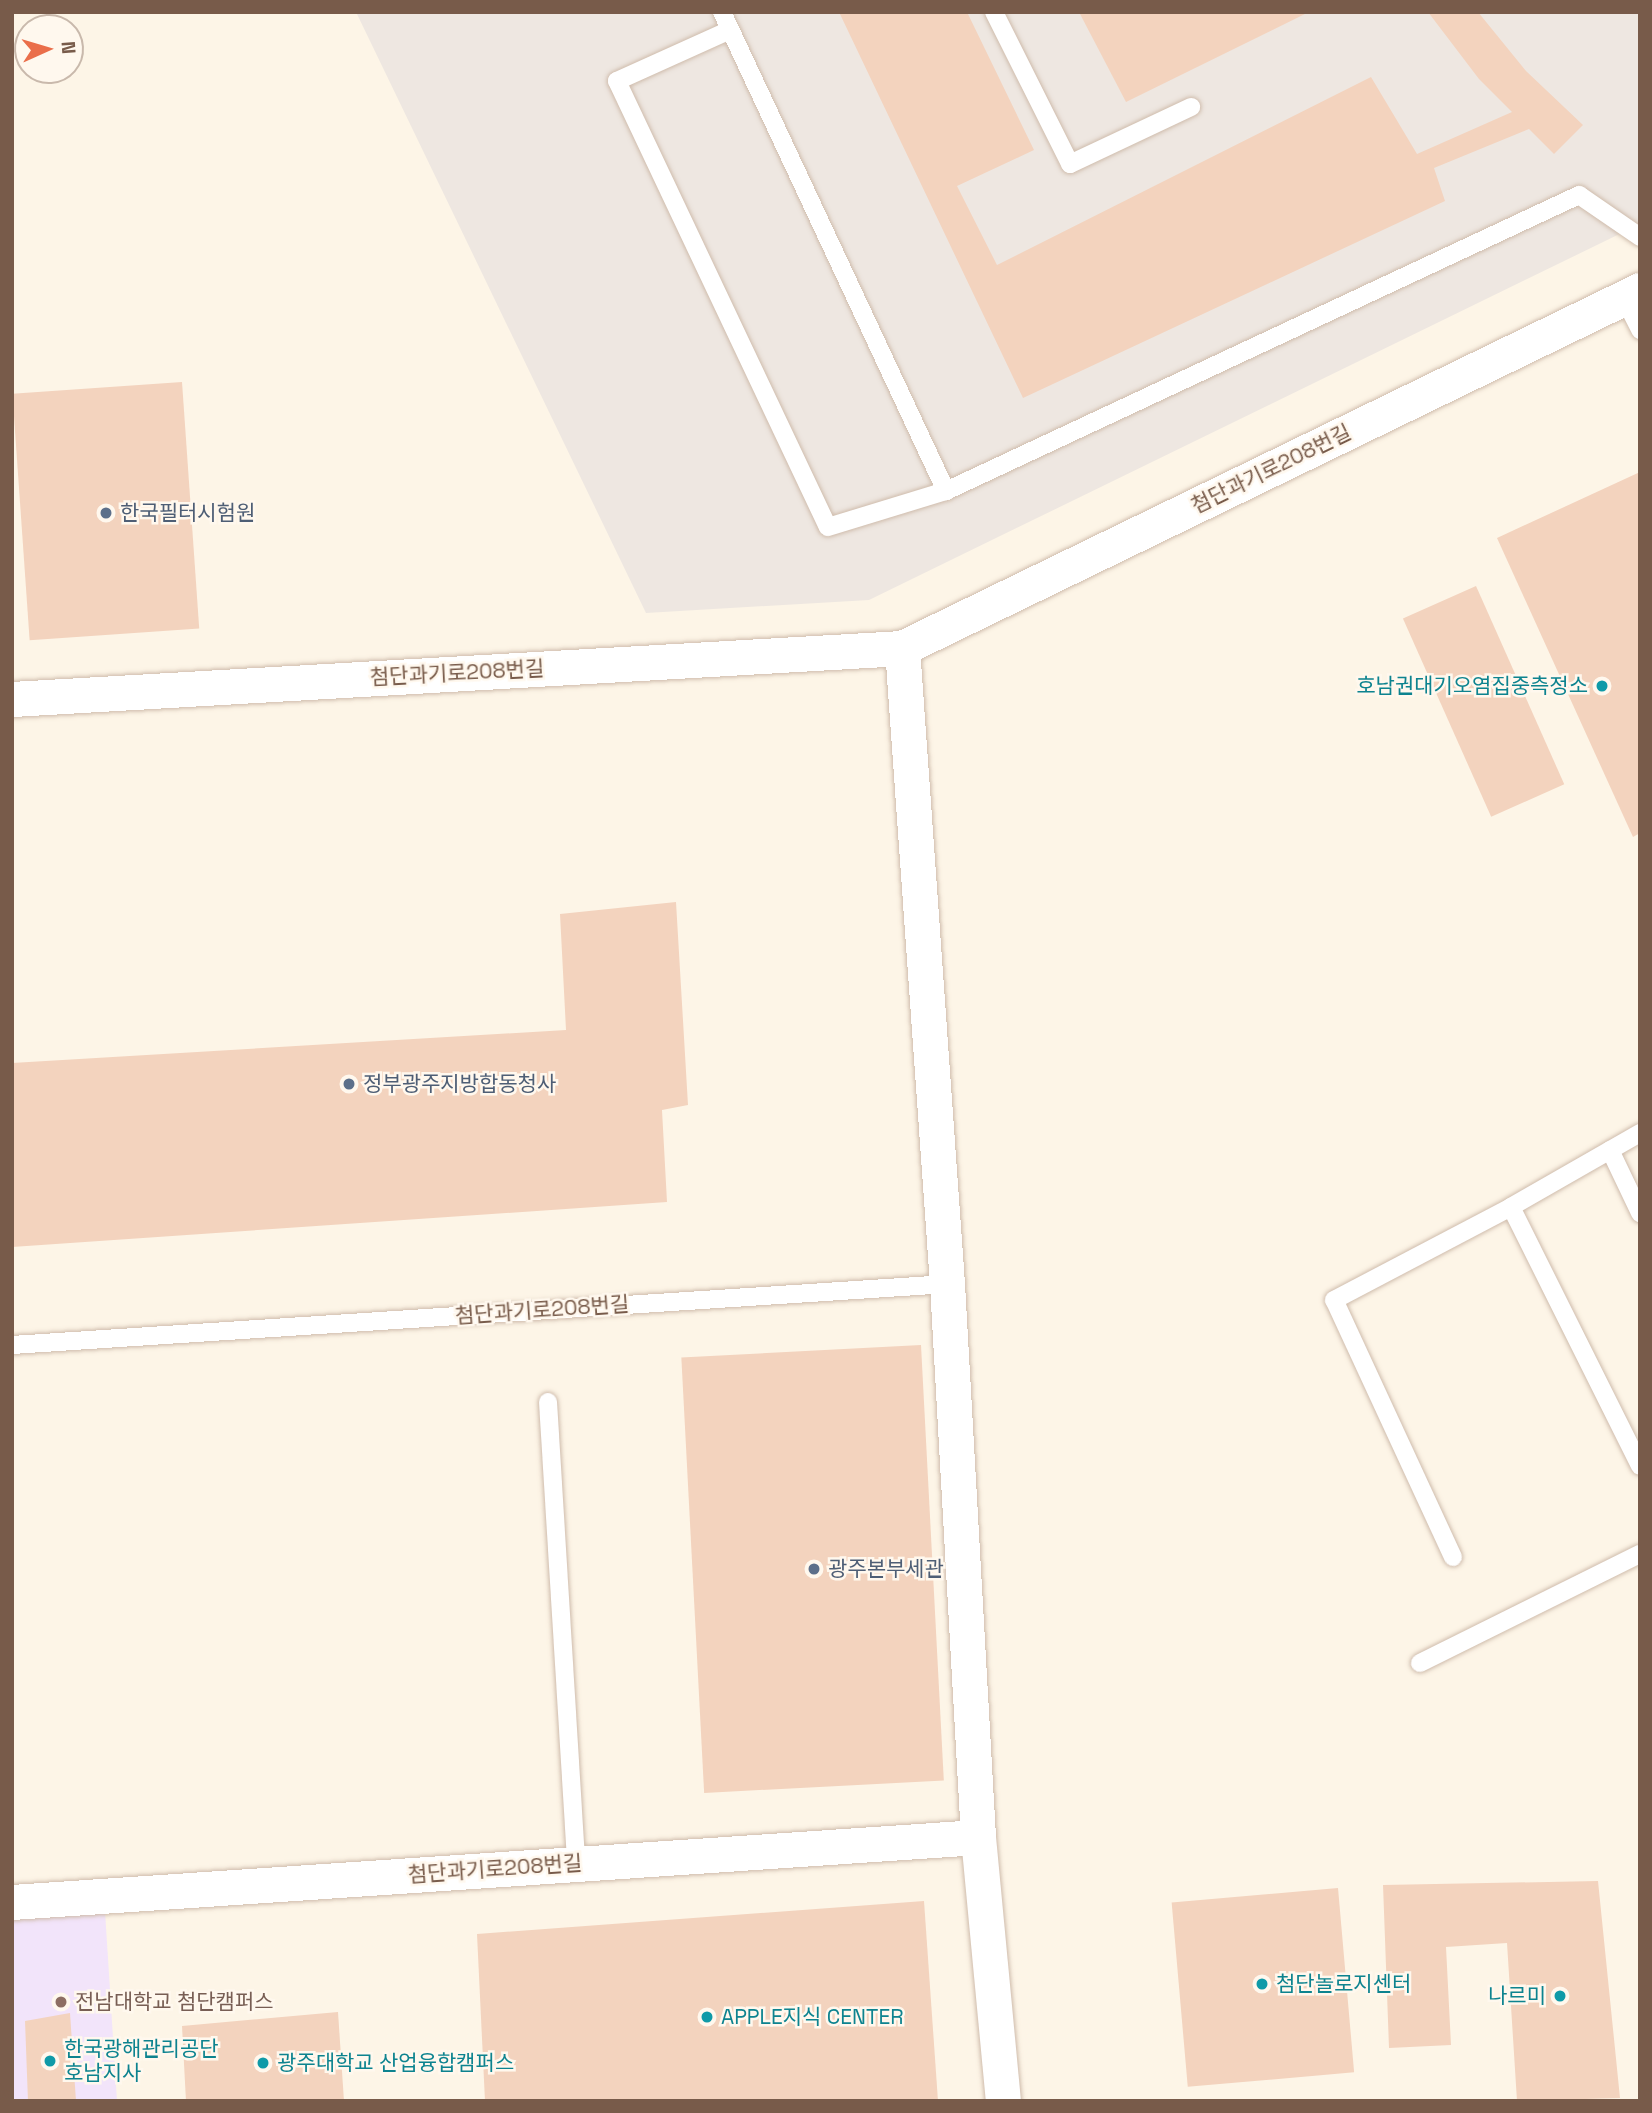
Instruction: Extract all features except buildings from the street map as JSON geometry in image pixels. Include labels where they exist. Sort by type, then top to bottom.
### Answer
[{"type":"street","name":"첨단과기로208번길","points":[[12,699],[902,648],[1632,294]]},
{"type":"street","points":[[902,648],[947,1284],[978,1837],[1003,2101]]},
{"type":"street","name":"첨단과기로208번길","points":[[12,1902],[978,1837]]},
{"type":"lane","points":[[722,12],[946,491]]},
{"type":"lane","points":[[994,12],[1070,164],[1191,107]]},
{"type":"lane","points":[[730,30],[617,81],[828,527],[946,491],[1578,195],[1640,237]]},
{"type":"lane","points":[[1632,294],[1640,330]]},
{"type":"lane","points":[[1453,1557],[1334,1300],[1511,1207],[1640,1133]]},
{"type":"lane","points":[[1610,1150],[1640,1213]]},
{"type":"lane","points":[[1511,1207],[1640,1466]]},
{"type":"lane","name":"첨단과기로208번길","points":[[12,1345],[947,1284]]},
{"type":"lane","points":[[548,1402],[576,1863]]},
{"type":"lane","points":[[1420,1663],[1640,1554]]},
{"type":"shaded area","points":[[356,12],[1640,12],[1640,224],[869,600],[646,613]]},
{"type":"shaded area","name":"전남대학교 첨단캠퍼스","points":[[104,1895],[117,2101],[12,2101],[12,1902]]},
{"type":"place","name":"한국필터시험원","points":[[106,513]]},
{"type":"place","name":"호남권대기오염집중측정소","points":[[1602,686]]},
{"type":"place","name":"정부광주지방합동청사","points":[[349,1084]]},
{"type":"place","name":"광주본부세관","points":[[814,1569]]},
{"type":"place","name":"첨단놀로지센터","points":[[1262,1984]]},
{"type":"place","name":"나르미","points":[[1560,1996]]},
{"type":"place","name":"전남대학교 첨단캠퍼스","points":[[61,2002]]},
{"type":"place","name":"APPLE지식 CENTER","points":[[707,2017]]},
{"type":"place","name":"한국광해관리공단 호남지사","points":[[50,2061]]},
{"type":"place","name":"광주대학교 산업융합캠퍼스","points":[[263,2063]]}]
